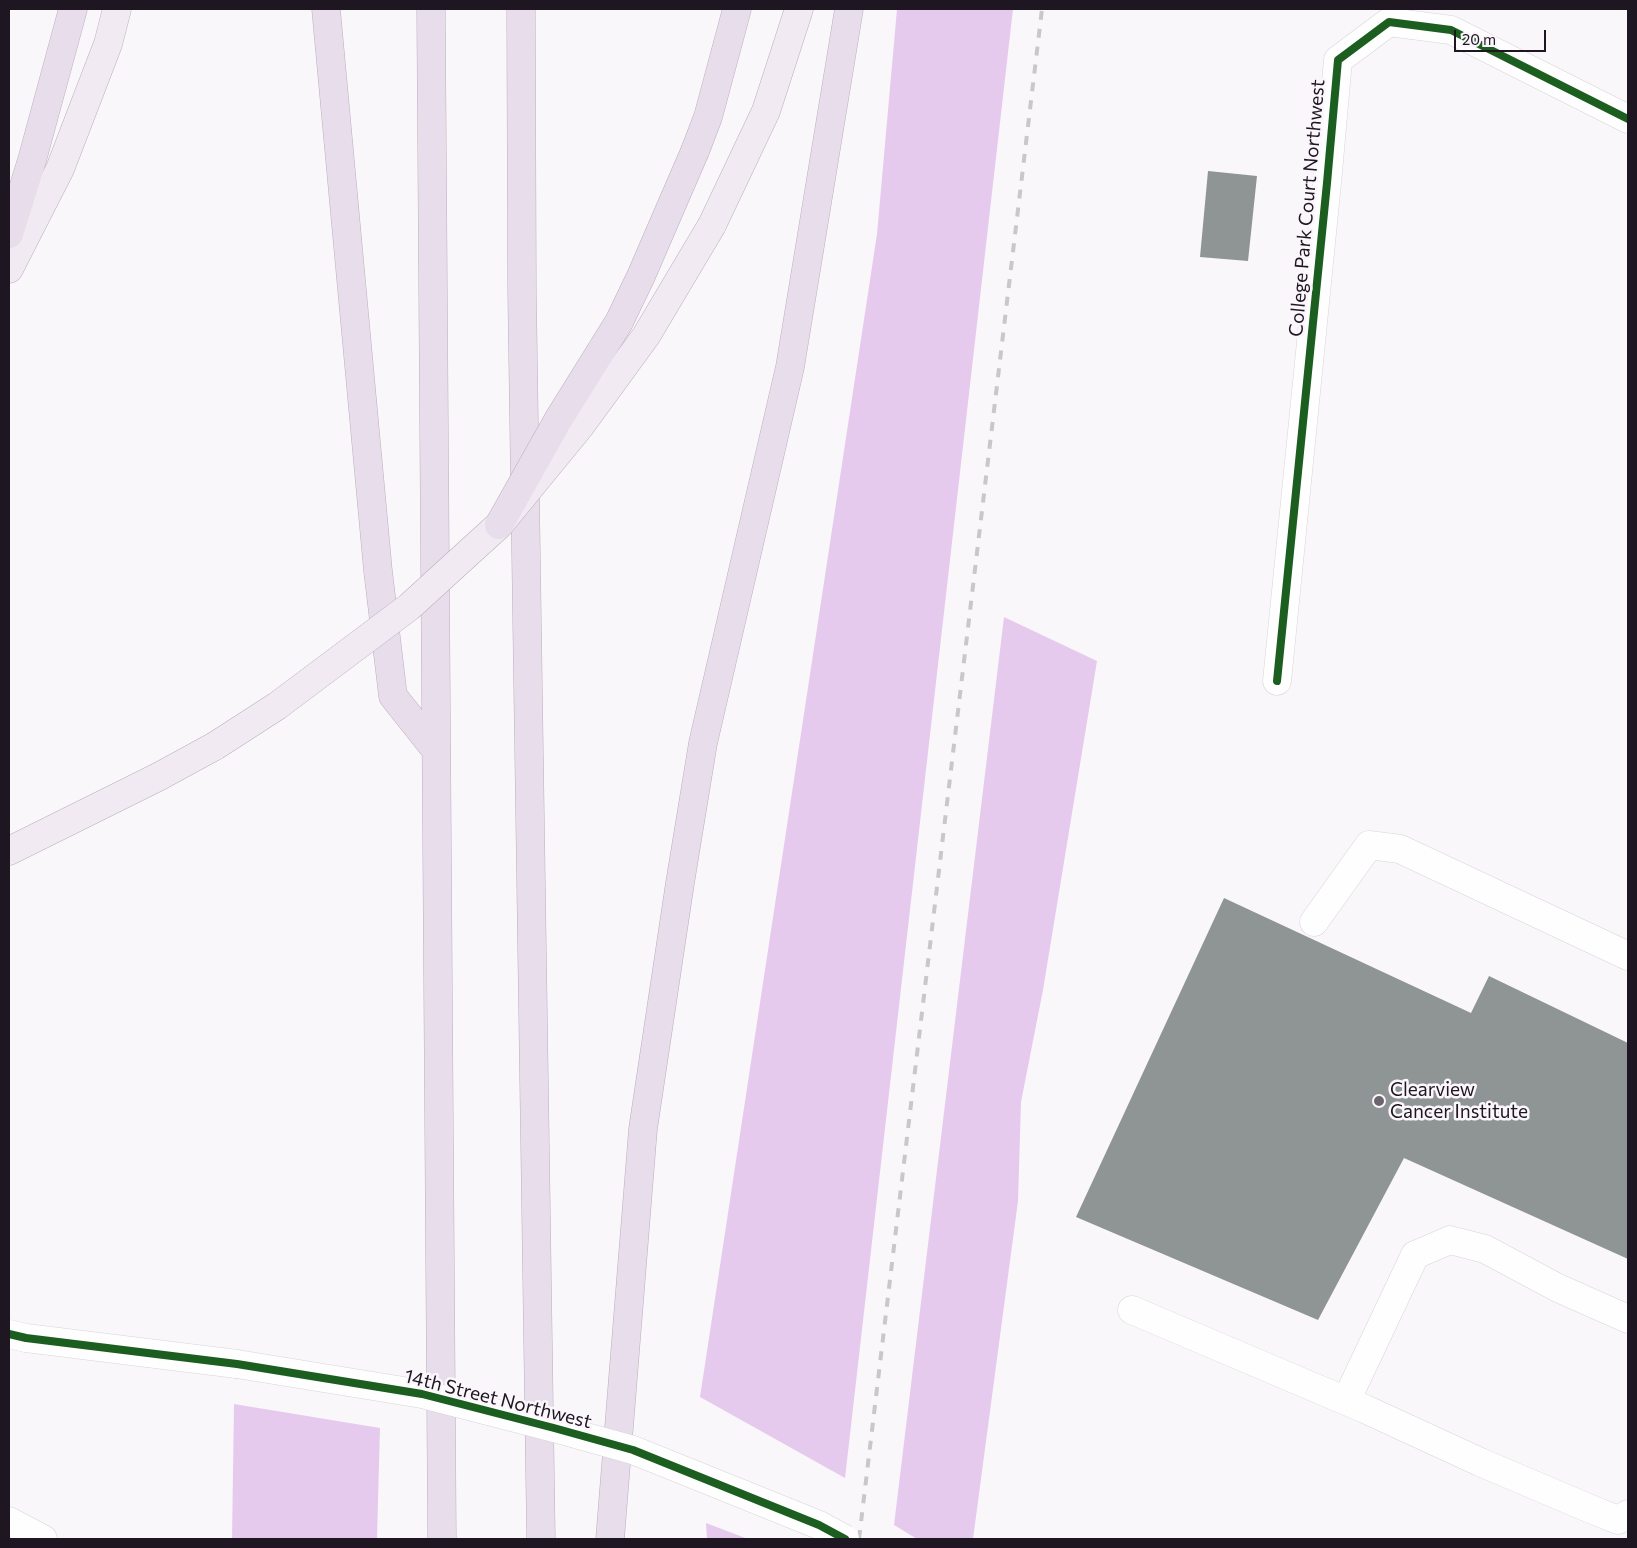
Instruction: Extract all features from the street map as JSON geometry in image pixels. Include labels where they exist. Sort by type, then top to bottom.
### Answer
[{"type":"highway","points":[[9,234],[32,160],[73,9]]},
{"type":"highway","points":[[326,9],[377,561],[393,696],[435,749]]},
{"type":"highway","points":[[431,9],[442,1539]]},
{"type":"highway","points":[[521,9],[522,350],[541,1539]]},
{"type":"highway","points":[[499,525],[558,420],[619,322],[642,276],[708,117],[737,9]]},
{"type":"highway","points":[[610,1539],[643,1129],[680,883],[703,743],[790,368],[849,9]]},
{"type":"main road","points":[[9,269],[60,169],[108,44],[117,9]]},
{"type":"main road","points":[[9,850],[158,777],[215,746],[277,706],[409,607],[499,525],[582,425],[646,336],[712,225],[766,111],[799,9]]},
{"type":"street","name":"College Park Court Northwest","points":[[1277,681],[1338,60],[1389,22],[1450,30],[1628,119]]},
{"type":"street","points":[[1314,922],[1370,845],[1400,849],[1628,956]]},
{"type":"street","points":[[1346,1401],[1415,1255],[1450,1240],[1485,1249],[1558,1288],[1628,1319]]},
{"type":"street","points":[[1132,1310],[1346,1401],[1480,1462],[1593,1510],[1618,1520],[1628,1514]]},
{"type":"street","name":"14th Street Northwest","points":[[9,1334],[26,1338],[237,1364],[422,1394],[624,1448],[819,1525],[845,1539]]},
{"type":"street","points":[[9,1522],[43,1539]]},
{"type":"shaded area","points":[[897,9],[1013,9],[845,1478],[700,1397],[877,234]]},
{"type":"shaded area","points":[[1004,617],[1097,661],[1043,990],[1021,1102],[1018,1201],[973,1539],[917,1539],[894,1525]]},
{"type":"shaded area","points":[[234,1404],[380,1428],[377,1539],[232,1539]]},
{"type":"shaded area","points":[[706,1523],[748,1539],[707,1539]]},
{"type":"building","points":[[1208,171],[1257,176],[1248,261],[1200,257]]},
{"type":"building","name":"Clearview Cancer Institute","points":[[1224,898],[1471,1013],[1489,976],[1628,1043],[1628,1259],[1404,1158],[1318,1320],[1076,1217]]},
{"type":"railway","points":[[859,1539],[1042,9]]},
{"type":"cycle path","points":[[1277,681],[1338,60],[1389,22],[1451,30],[1628,119]]},
{"type":"cycle path","points":[[9,1334],[26,1338],[237,1364],[422,1394],[633,1450],[819,1525],[845,1539]]},
{"type":"place","name":"Clearview Cancer Institute","points":[[1379,1101]]}]
